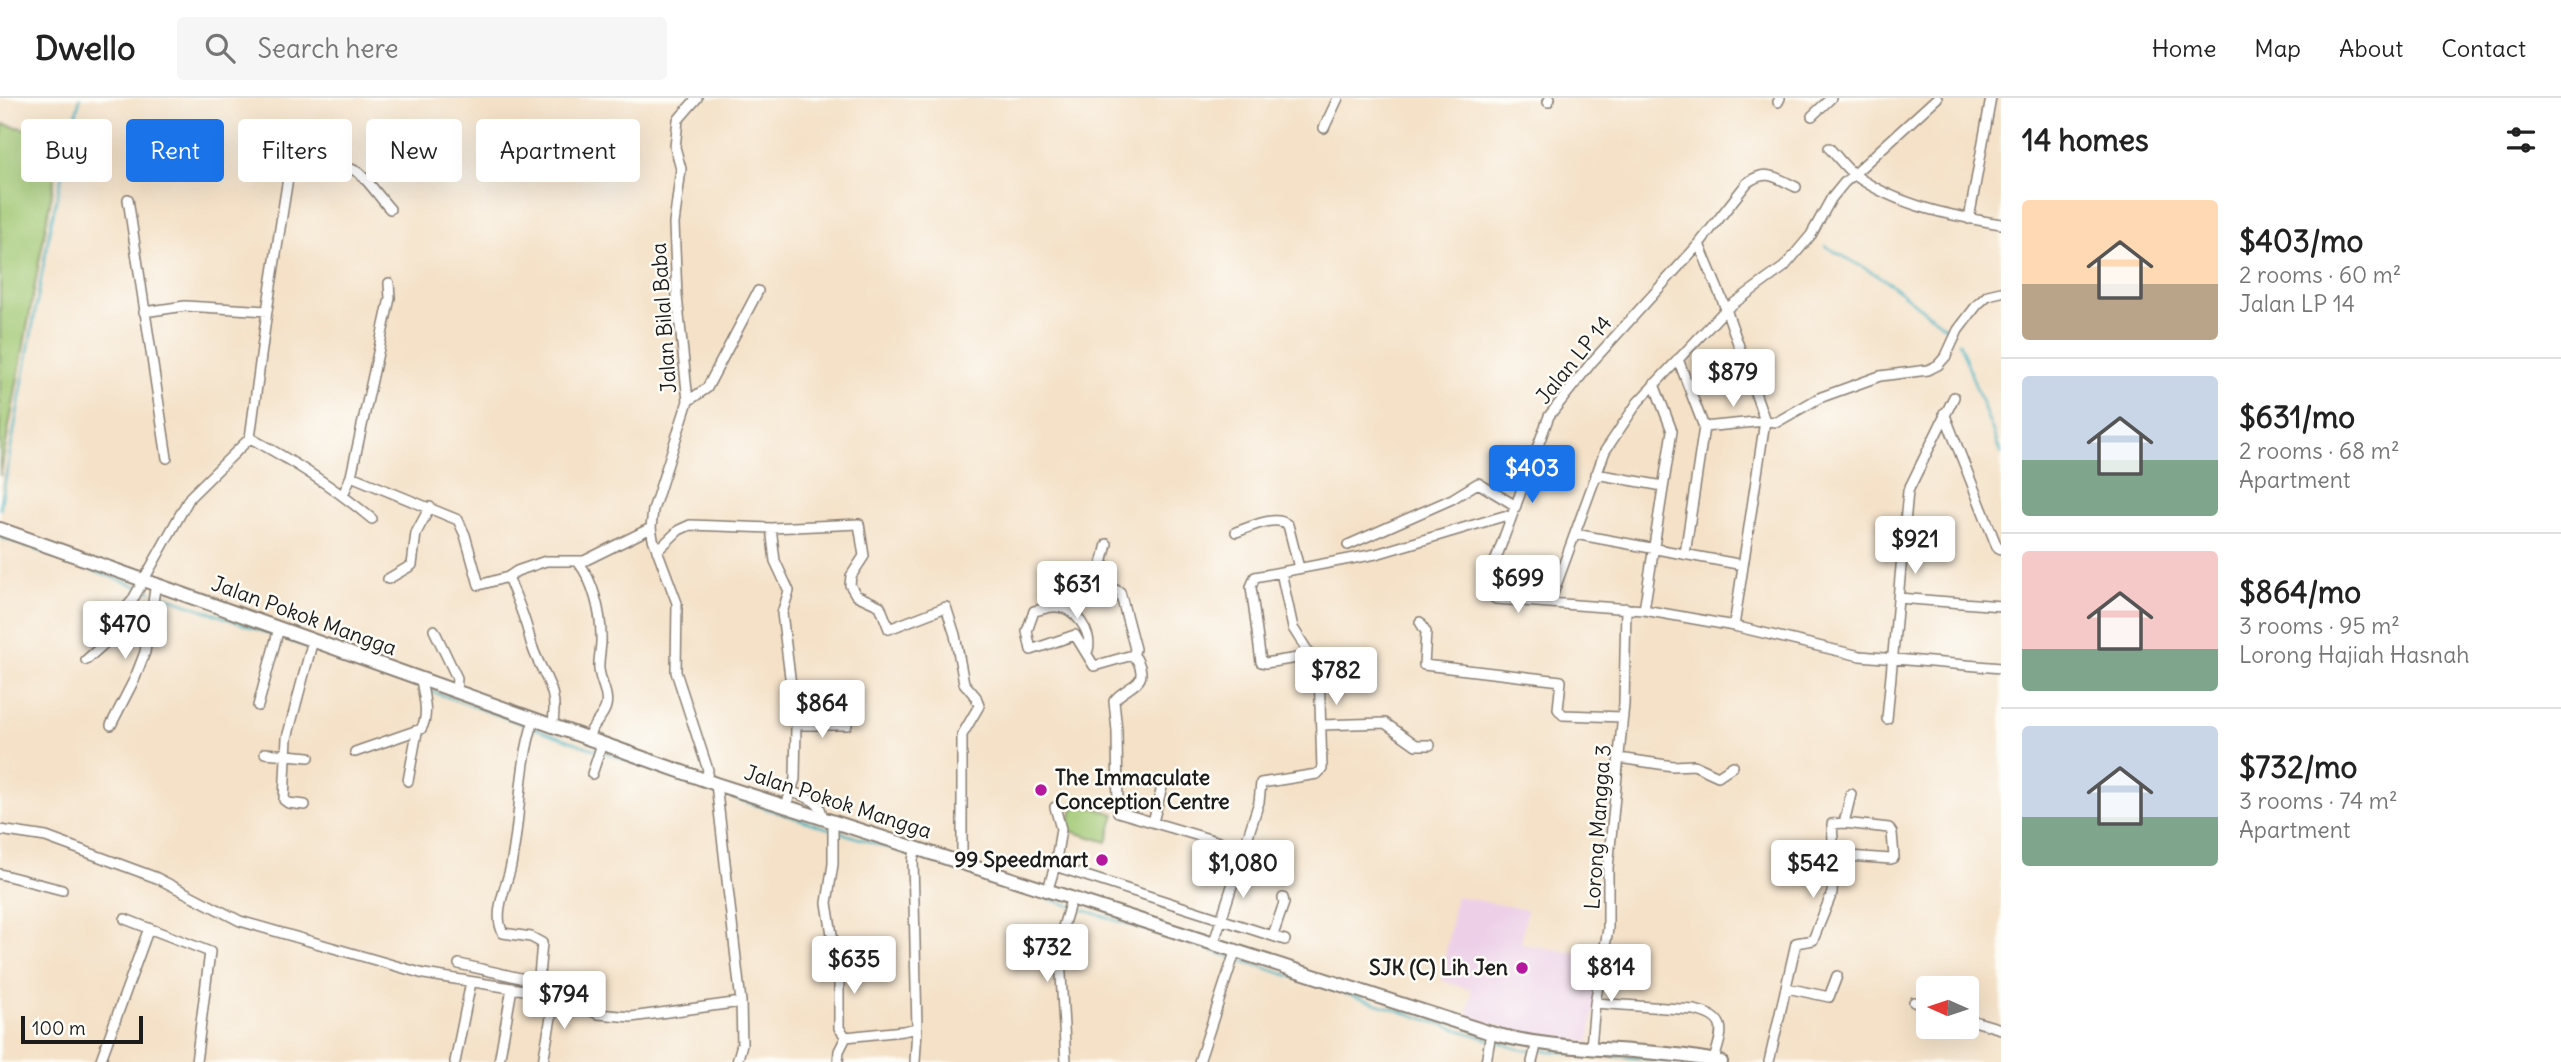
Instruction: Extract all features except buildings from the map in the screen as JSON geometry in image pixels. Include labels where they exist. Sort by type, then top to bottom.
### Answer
[{"type":"main road","name":"Jalan Pokok Mangga","points":[[0,529],[277,633],[456,692],[532,726],[552,727],[587,739],[601,749],[786,806],[829,824],[915,853],[962,862],[1048,889],[1070,903],[1214,942],[1234,955],[1490,1038],[1535,1051],[1591,1047],[1680,1059],[1718,1061]]},
{"type":"street","name":"Jalan Bilal Baba","points":[[697,98],[678,120],[675,147],[681,169],[674,224],[677,296],[688,401],[653,510],[651,528],[677,603],[676,672],[718,801],[741,1002],[742,1044],[737,1062]]},
{"type":"street","points":[[1324,128],[1338,98]]},
{"type":"street","points":[[1812,116],[1831,98]]},
{"type":"street","points":[[1937,98],[1831,199],[1811,235],[1784,267],[1726,309],[1638,402],[1605,451],[1550,602],[1644,610],[1734,626],[1860,656],[2001,668]]},
{"type":"street","points":[[1969,219],[1992,98]]},
{"type":"street","points":[[1829,148],[1855,175],[1899,201],[1969,219],[2001,224]]},
{"type":"street","points":[[86,660],[104,644],[112,623],[126,610],[190,497],[250,438],[288,171],[294,160],[303,159],[352,168],[390,209]]},
{"type":"street","name":"Jalan LP 14","points":[[1550,602],[1493,597],[1487,588],[1549,416],[1592,362],[1699,244],[1747,183],[1755,177],[1768,174],[1796,187]]},
{"type":"street","points":[[128,200],[167,458]]},
{"type":"street","points":[[1699,244],[1726,309],[1765,421],[1734,626]]},
{"type":"street","points":[[343,495],[351,476],[390,298],[389,283]]},
{"type":"street","points":[[688,401],[707,388],[758,291]]},
{"type":"street","points":[[1704,427],[1777,422],[1819,398],[1880,376],[1928,370],[1938,365],[1946,356],[1966,316],[1988,295],[2001,292]]},
{"type":"street","points":[[144,312],[185,306],[267,311]]},
{"type":"street","points":[[1678,359],[1704,427],[1685,554]]},
{"type":"street","points":[[1644,610],[1672,430],[1654,384]]},
{"type":"street","points":[[1886,719],[1908,491],[1954,397]]},
{"type":"street","points":[[1944,413],[1997,547],[2001,549]]},
{"type":"street","points":[[250,438],[289,459],[343,495],[372,519]]},
{"type":"street","points":[[1597,474],[1663,486]]},
{"type":"street","points":[[351,476],[430,507],[461,524],[479,585],[508,577],[546,561],[579,562],[593,558],[651,528]]},
{"type":"street","points":[[1348,545],[1452,499],[1478,483],[1516,506]]},
{"type":"street","points":[[388,579],[412,565],[416,533],[430,507]]},
{"type":"street","points":[[1311,656],[1265,663],[1260,658],[1251,587],[1255,578],[1376,554],[1504,516],[1511,517]]},
{"type":"street","points":[[1236,531],[1272,520],[1284,521],[1288,525],[1299,568]]},
{"type":"street","points":[[657,551],[679,530],[690,525],[771,528],[859,524],[864,556],[851,576],[850,585],[856,595],[880,606],[889,629],[946,607],[955,635],[964,683],[976,697],[979,706],[962,735],[962,862]]},
{"type":"street","points":[[771,528],[775,561],[789,591],[782,613],[796,725],[795,779],[786,806]]},
{"type":"street","points":[[1575,534],[1743,565]]},
{"type":"street","points":[[1107,544],[1100,572],[1101,583],[1119,592],[1135,649],[1133,656]]},
{"type":"street","points":[[579,562],[593,592],[601,634],[598,665],[607,704],[603,714],[592,726],[587,739]]},
{"type":"street","points":[[1214,942],[1259,802],[1261,783],[1320,772],[1319,669],[1293,628],[1282,572]]},
{"type":"street","points":[[508,577],[554,696],[555,714],[552,727]]},
{"type":"street","points":[[111,725],[145,652],[155,586]]},
{"type":"street","points":[[1898,598],[2001,604]]},
{"type":"street","points":[[1086,651],[1090,643],[1088,634],[1076,617],[1057,607],[1034,611],[1027,631],[1031,650],[1075,635],[1094,666],[1133,656]]},
{"type":"street","name":"Lorong Mangga 3","points":[[1591,1047],[1595,1003],[1608,929],[1608,868],[1623,717],[1626,608]]},
{"type":"street","points":[[1420,622],[1426,632],[1424,666],[1561,681],[1558,709],[1563,715],[1623,717]]},
{"type":"street","points":[[434,630],[457,678],[456,692]]},
{"type":"street","points":[[258,706],[277,633]]},
{"type":"street","points":[[305,805],[284,800],[287,738],[312,643]]},
{"type":"street","points":[[1133,656],[1139,664],[1140,678],[1135,687],[1118,696],[1113,707],[1117,730],[1118,812],[1243,849]]},
{"type":"street","points":[[355,752],[417,732],[425,723],[422,681]]},
{"type":"street","points":[[1321,725],[1385,723],[1416,745],[1430,745]]},
{"type":"street","points":[[796,725],[847,725]]},
{"type":"street","points":[[458,964],[529,980],[539,976],[542,943],[531,937],[503,933],[498,920],[511,866],[532,726]]},
{"type":"street","points":[[408,781],[417,732]]},
{"type":"street","points":[[592,774],[601,749]]},
{"type":"street","points":[[265,753],[309,757]]},
{"type":"street","points":[[1619,758],[1673,766],[1685,764],[1718,776],[1733,766]]},
{"type":"street","points":[[1153,822],[1163,783]]},
{"type":"street","points":[[792,792],[818,804],[829,824],[833,864],[827,904],[837,969],[839,1028],[846,1037]]},
{"type":"street","points":[[1844,823],[1851,794]]},
{"type":"street","points":[[1048,889],[1061,829],[1055,807]]},
{"type":"street","points":[[1769,1062],[1796,943],[1813,940],[1832,893],[1832,824],[1889,828],[1892,833],[1894,857],[1891,859],[1834,855]]},
{"type":"street","points":[[0,830],[46,837],[157,878],[240,921],[424,974],[555,995],[598,1014],[631,1017],[741,1002]]},
{"type":"street","points":[[915,853],[915,1062]]},
{"type":"street","points":[[1055,866],[1285,940]]},
{"type":"street","points":[[0,874],[62,890]]},
{"type":"street","points":[[1273,935],[1283,898]]},
{"type":"street","points":[[1066,1062],[1059,940],[1070,903]]},
{"type":"street","points":[[125,919],[210,952],[196,1062]]},
{"type":"street","points":[[100,1062],[149,928]]},
{"type":"street","points":[[1199,1062],[1234,955]]},
{"type":"street","points":[[1787,988],[1829,997],[1837,976]]},
{"type":"street","points":[[455,1062],[471,982]]},
{"type":"street","points":[[499,1062],[512,988]]},
{"type":"street","points":[[544,1062],[555,995]]},
{"type":"street","points":[[1595,1003],[1710,1013],[1718,1020],[1722,1031],[1718,1061]]},
{"type":"street","points":[[1979,1022],[2001,1029]]},
{"type":"street","points":[[846,1037],[917,1028]]},
{"type":"street","points":[[838,1062],[839,1051],[846,1037]]},
{"type":"street","points":[[1486,1062],[1490,1038]]},
{"type":"shaded area","name":"SJK (C) Lih Jen","points":[[1456,896],[1527,910],[1521,944],[1603,957],[1589,1042],[1518,1032],[1467,1015],[1472,990],[1441,980]]},
{"type":"green space","points":[[3,124],[21,128],[21,182],[54,182],[0,476],[0,151]]},
{"type":"green space","points":[[1075,802],[1115,814],[1107,842],[1067,830]]},
{"type":"waterway","points":[[0,509],[51,223],[80,98]]},
{"type":"waterway","points":[[1825,246],[1884,279],[1952,332]]},
{"type":"waterway","points":[[1959,342],[2001,454]]},
{"type":"waterway","points":[[0,537],[28,547]]},
{"type":"waterway","points":[[36,550],[151,591]]},
{"type":"waterway","points":[[157,593],[273,635]]},
{"type":"waterway","points":[[279,637],[596,750]]},
{"type":"waterway","points":[[602,752],[715,792]]},
{"type":"waterway","points":[[721,794],[911,855]]},
{"type":"waterway","points":[[918,857],[1519,1049],[1532,1050]]},
{"type":"waterway","points":[[1539,1050],[1675,1061]]},
{"type":"place","name":"The Immaculate Conception Centre","points":[[1041,790]]},
{"type":"place","name":"99 Speedmart","points":[[1102,860]]},
{"type":"place","name":"SJK (C) Lih Jen","points":[[1522,968]]}]
